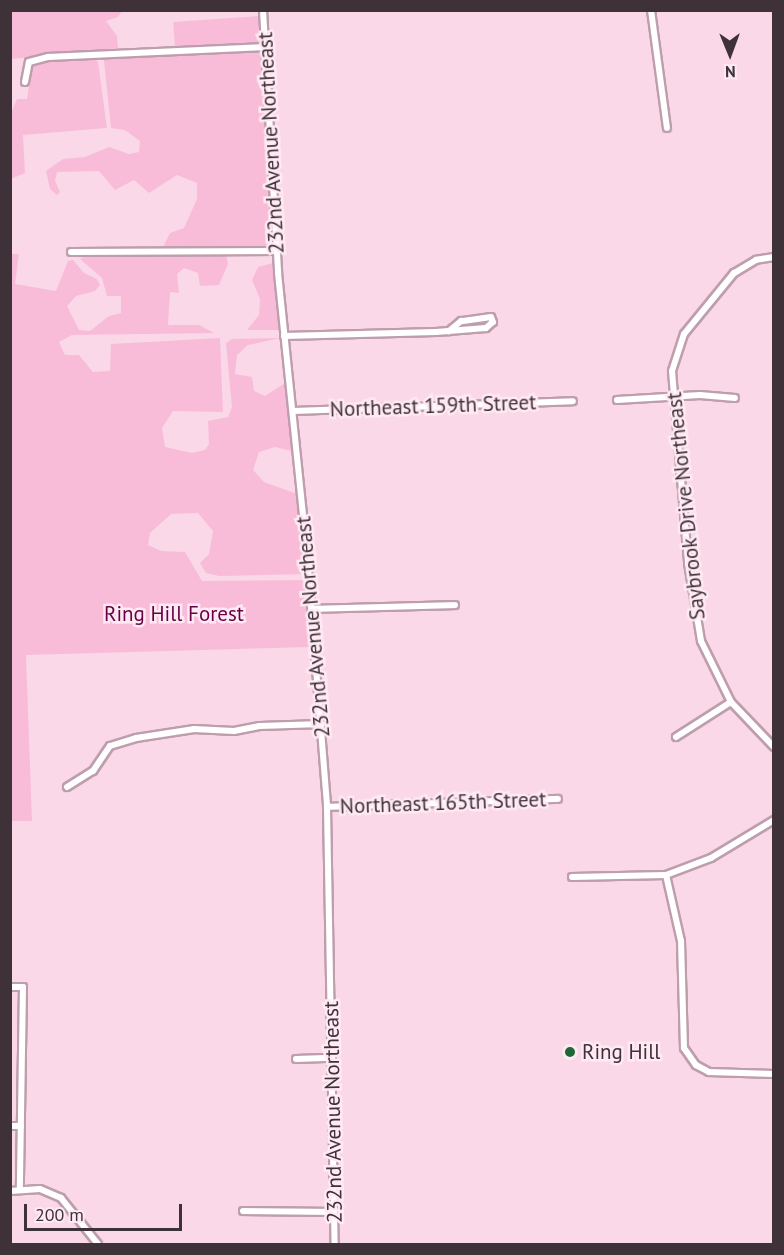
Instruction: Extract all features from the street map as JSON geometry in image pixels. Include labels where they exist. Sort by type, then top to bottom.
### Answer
[{"type":"street","name":"232nd Avenue Northeast","points":[[263,10],[276,250],[312,609],[327,807],[335,1245]]},
{"type":"street","points":[[651,10],[667,128]]},
{"type":"street","points":[[25,82],[29,62],[48,57],[266,47]]},
{"type":"street","points":[[71,252],[276,250]]},
{"type":"street","name":"Saybrook Drive Northeast","points":[[774,257],[742,265],[682,338],[674,358],[673,396],[693,602],[701,641],[731,702],[774,747]]},
{"type":"street","points":[[284,336],[448,331],[491,327],[493,322],[491,317],[460,321],[448,331]]},
{"type":"street","points":[[617,400],[673,396],[735,399]]},
{"type":"street","name":"Northeast 159th Street","points":[[293,411],[573,401]]},
{"type":"street","points":[[312,609],[455,604]]},
{"type":"street","points":[[305,632],[314,631]]},
{"type":"street","points":[[676,737],[731,702]]},
{"type":"street","points":[[67,787],[93,771],[110,746],[136,738],[194,729],[234,732],[260,726],[321,724]]},
{"type":"street","name":"Northeast 165th Street","points":[[327,807],[558,799]]},
{"type":"street","points":[[572,877],[666,874],[711,858],[773,822]]},
{"type":"street","points":[[666,874],[681,941],[684,1048],[696,1065],[709,1072],[774,1074]]},
{"type":"street","points":[[10,987],[23,987],[20,1189]]},
{"type":"street","points":[[296,1059],[332,1058]]},
{"type":"street","points":[[10,1126],[21,1126]]},
{"type":"street","points":[[10,1191],[40,1189],[61,1198],[98,1245]]},
{"type":"street","points":[[243,1211],[334,1212]]},
{"type":"green space","points":[[11,10],[122,11],[118,17],[106,21],[117,36],[118,48],[11,59]]},
{"type":"green space","points":[[259,16],[261,45],[175,51],[173,22]]},
{"type":"green space","points":[[261,50],[272,246],[163,247],[170,233],[184,228],[197,199],[197,183],[177,175],[149,193],[134,180],[115,190],[99,171],[57,172],[55,181],[60,192],[57,195],[50,189],[46,171],[63,159],[85,157],[109,147],[129,154],[139,152],[140,141],[125,130],[111,128],[104,60],[111,55]]},
{"type":"green space","points":[[78,56],[93,56],[98,62],[107,128],[23,135],[25,173],[11,179],[11,113],[17,99],[27,99],[32,65]]},
{"type":"green space","name":"Ring Hill Forest","points":[[10,254],[19,254],[15,284],[56,291],[68,261],[73,260],[84,273],[97,279],[100,285],[95,291],[76,296],[67,306],[79,330],[90,331],[109,316],[121,313],[121,296],[107,296],[102,278],[80,259],[86,255],[226,254],[228,264],[219,285],[200,286],[198,273],[184,268],[177,274],[179,293],[170,292],[168,325],[199,325],[214,333],[72,335],[59,342],[65,355],[79,355],[93,372],[110,371],[111,344],[220,338],[223,412],[173,411],[162,428],[165,447],[192,453],[205,450],[209,444],[208,421],[228,417],[232,407],[226,343],[232,339],[280,338],[248,345],[237,355],[235,374],[252,377],[254,391],[265,396],[285,383],[292,451],[275,447],[259,452],[253,470],[264,482],[297,494],[306,574],[219,576],[206,573],[200,563],[209,554],[213,531],[198,513],[171,514],[150,533],[148,545],[161,551],[185,552],[202,581],[307,580],[312,647],[26,655],[32,821],[10,821]]},
{"type":"green space","points":[[273,263],[279,330],[247,330],[259,315],[260,299],[252,280],[258,267]]},
{"type":"place","name":"Ring Hill","points":[[570,1052]]}]
